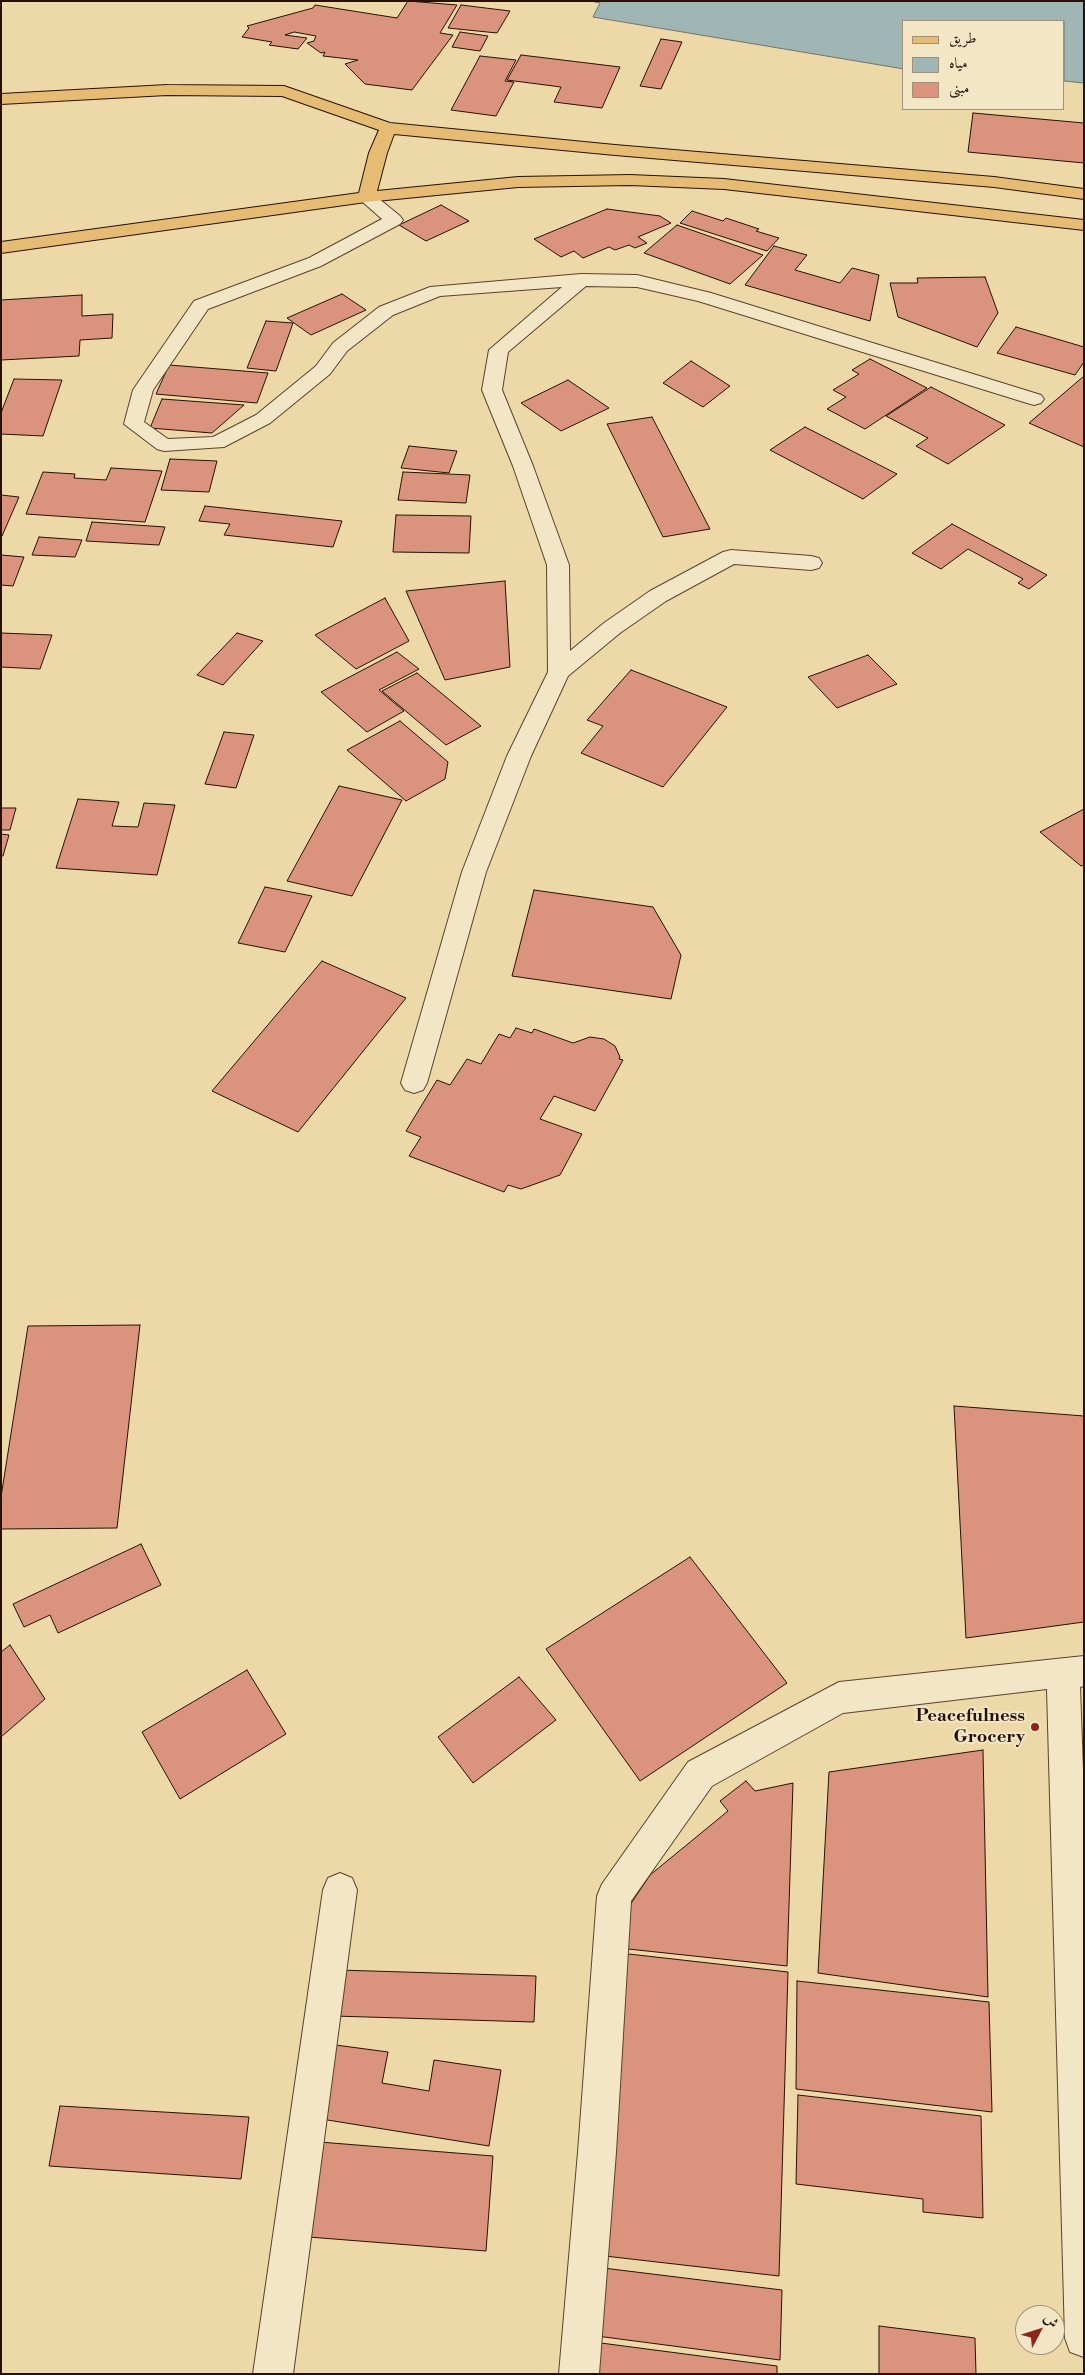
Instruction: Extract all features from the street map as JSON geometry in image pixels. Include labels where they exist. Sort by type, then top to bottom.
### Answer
[{"type":"main road","points":[[1,100],[167,90],[284,91],[388,128],[615,150],[994,182],[1084,194]]},
{"type":"main road","points":[[366,198],[378,153],[388,128]]},
{"type":"main road","points":[[1,248],[366,198],[518,182],[630,180],[724,184],[1084,225]]},
{"type":"street","points":[[366,198],[394,220],[315,262],[200,305],[143,390],[134,424],[164,444],[217,442],[263,419],[323,370],[340,348],[361,329],[386,311],[437,292],[581,280],[637,281],[704,297],[1034,399]]},
{"type":"street","points":[[559,672],[558,565],[523,466],[492,390],[498,350],[581,280]]},
{"type":"street","points":[[414,1083],[474,872],[519,756],[559,672],[612,628],[658,596],[731,558],[812,563]]},
{"type":"street","points":[[580,2374],[614,1896],[700,1774],[839,1698],[1074,1672],[1084,2338]]},
{"type":"street","points":[[273,2374],[340,1890]]},
{"type":"water","points":[[590,1],[1084,1],[1084,83],[1065,81],[1065,20],[902,20],[902,69],[593,17],[600,3]]},
{"type":"building","points":[[408,1],[457,5],[440,33],[453,35],[412,90],[365,84],[345,64],[358,60],[323,56],[325,52],[321,53],[307,43],[314,41],[316,36],[294,32],[285,35],[307,38],[298,49],[269,45],[272,42],[242,37],[249,28],[247,26],[313,8],[315,5],[397,18]]},
{"type":"building","points":[[461,5],[510,11],[497,33],[448,28]]},
{"type":"building","points":[[460,32],[488,36],[480,51],[452,47]]},
{"type":"building","points":[[661,39],[682,42],[661,89],[640,86]]},
{"type":"building","points":[[521,55],[620,67],[602,108],[554,102],[561,87],[507,80]]},
{"type":"building","points":[[480,56],[516,60],[505,81],[514,82],[496,116],[451,110]]},
{"type":"building","points":[[973,113],[1084,123],[1084,163],[968,152]]},
{"type":"building","points":[[441,205],[469,221],[426,241],[399,225]]},
{"type":"building","points":[[607,209],[660,216],[671,223],[638,237],[647,243],[635,248],[629,245],[615,250],[609,247],[583,258],[574,251],[561,257],[534,239]]},
{"type":"building","points":[[692,211],[723,221],[726,218],[759,229],[756,231],[779,238],[767,251],[680,223]]},
{"type":"building","points":[[677,225],[763,255],[730,284],[644,253]]},
{"type":"building","points":[[774,246],[807,255],[795,270],[840,283],[852,268],[879,275],[870,321],[745,285]]},
{"type":"building","points":[[985,277],[998,313],[977,347],[898,317],[890,283],[918,283],[917,278]]},
{"type":"building","points":[[342,294],[366,310],[311,335],[287,318]]},
{"type":"building","points":[[82,295],[82,316],[113,314],[112,338],[80,340],[79,356],[1,360],[1,300]]},
{"type":"building","points":[[266,321],[293,323],[276,371],[247,368]]},
{"type":"building","points":[[1016,327],[1084,347],[1084,362],[1075,375],[997,353]]},
{"type":"building","points":[[870,359],[927,388],[865,429],[827,409],[846,397],[833,390],[859,374],[852,370]]},
{"type":"building","points":[[691,361],[730,386],[703,407],[663,383]]},
{"type":"building","points":[[169,365],[268,373],[257,403],[156,394]]},
{"type":"building","points":[[1084,376],[1084,447],[1029,423]]},
{"type":"building","points":[[14,379],[62,380],[43,436],[1,434],[1,413]]},
{"type":"building","points":[[568,380],[609,408],[561,431],[521,403]]},
{"type":"building","points":[[931,387],[1005,425],[948,464],[916,446],[928,438],[886,416]]},
{"type":"building","points":[[162,399],[244,405],[212,433],[150,428]]},
{"type":"building","points":[[652,417],[710,529],[663,537],[607,424]]},
{"type":"building","points":[[805,427],[897,474],[863,499],[770,450]]},
{"type":"building","points":[[409,446],[457,451],[449,473],[401,468]]},
{"type":"building","points":[[170,459],[217,461],[209,492],[161,490]]},
{"type":"building","points":[[111,468],[162,471],[145,522],[26,514],[43,472],[75,474],[74,478],[106,480]]},
{"type":"building","points":[[403,472],[470,475],[466,503],[398,500]]},
{"type":"building","points":[[1,495],[19,497],[2,536],[1,536]]},
{"type":"building","points":[[205,506],[342,521],[333,547],[224,535],[230,524],[199,521]]},
{"type":"building","points":[[396,515],[471,516],[469,553],[393,552]]},
{"type":"building","points":[[92,522],[165,527],[159,545],[86,541]]},
{"type":"building","points":[[952,524],[1047,575],[1029,589],[1018,583],[1023,579],[968,549],[941,569],[912,553]]},
{"type":"building","points":[[39,537],[82,540],[75,557],[32,555]]},
{"type":"building","points":[[1,555],[24,557],[13,586],[1,585]]},
{"type":"building","points":[[505,581],[510,667],[445,680],[406,591]]},
{"type":"building","points":[[385,598],[409,641],[356,669],[315,635]]},
{"type":"building","points":[[1,633],[52,635],[40,669],[1,667]]},
{"type":"building","points":[[237,633],[263,641],[223,685],[197,675]]},
{"type":"building","points":[[397,652],[419,669],[379,690],[404,711],[367,732],[321,692]]},
{"type":"building","points":[[868,655],[897,684],[837,708],[808,677]]},
{"type":"building","points":[[631,670],[727,707],[663,787],[581,753],[603,726],[587,720]]},
{"type":"building","points":[[417,673],[481,726],[446,745],[382,691]]},
{"type":"building","points":[[400,721],[448,762],[445,779],[406,801],[347,750]]},
{"type":"building","points":[[224,732],[254,735],[236,788],[205,784]]},
{"type":"building","points":[[339,786],[402,800],[352,896],[287,881]]},
{"type":"building","points":[[78,799],[119,802],[112,826],[138,827],[144,803],[175,805],[157,875],[56,868]]},
{"type":"building","points":[[1,808],[16,808],[10,830],[1,830]]},
{"type":"building","points":[[1084,809],[1084,865],[1081,866],[1040,832]]},
{"type":"building","points":[[1,834],[9,835],[3,856],[1,856]]},
{"type":"building","points":[[265,887],[312,896],[285,952],[238,943]]},
{"type":"building","points":[[534,890],[653,907],[681,955],[671,999],[512,976]]},
{"type":"building","points":[[322,961],[406,998],[298,1132],[212,1091]]},
{"type":"building","points":[[516,1028],[532,1033],[534,1029],[573,1043],[590,1037],[604,1039],[615,1046],[620,1057],[619,1059],[623,1060],[595,1111],[554,1096],[540,1119],[582,1134],[560,1175],[521,1189],[508,1185],[504,1192],[409,1156],[421,1137],[406,1131],[437,1080],[450,1085],[467,1059],[481,1064],[499,1034],[510,1038]]},
{"type":"building","points":[[140,1325],[117,1528],[1,1529],[1,1497],[28,1326]]},
{"type":"building","points":[[954,1406],[1084,1416],[1084,1622],[966,1638]]},
{"type":"building","points":[[141,1544],[161,1585],[58,1633],[50,1615],[24,1627],[13,1604]]},
{"type":"building","points":[[690,1557],[787,1683],[640,1781],[546,1649]]},
{"type":"building","points":[[10,1645],[45,1699],[1,1737],[1,1652]]},
{"type":"building","points":[[247,1670],[286,1734],[180,1799],[142,1732]]},
{"type":"building","points":[[519,1677],[556,1720],[473,1783],[438,1737]]},
{"type":"building","points":[[983,1750],[988,1997],[818,1973],[829,1772]]},
{"type":"building","points":[[746,1781],[755,1791],[793,1783],[787,1966],[619,1948],[628,1908],[650,1875],[728,1811],[720,1801]]},
{"type":"building","points":[[620,1953],[788,1972],[779,2276],[596,2255]]},
{"type":"building","points":[[338,1970],[536,1976],[534,2022],[334,2016]]},
{"type":"building","points":[[797,1981],[989,2002],[992,2112],[796,2089]]},
{"type":"building","points":[[328,2044],[388,2052],[382,2083],[429,2091],[434,2060],[501,2070],[489,2146],[315,2118]]},
{"type":"building","points":[[798,2095],[981,2116],[983,2218],[923,2212],[923,2199],[796,2184]]},
{"type":"building","points":[[60,2106],[249,2117],[241,2179],[49,2166]]},
{"type":"building","points":[[307,2141],[493,2156],[486,2251],[296,2236]]},
{"type":"building","points":[[595,2267],[782,2290],[780,2360],[589,2335]]},
{"type":"building","points":[[879,2326],[975,2338],[976,2374],[879,2374]]},
{"type":"building","points":[[593,2342],[777,2366],[777,2374],[591,2374]]},
{"type":"place","name":"Peacefulness Grocery","points":[[1035,1727]]}]
